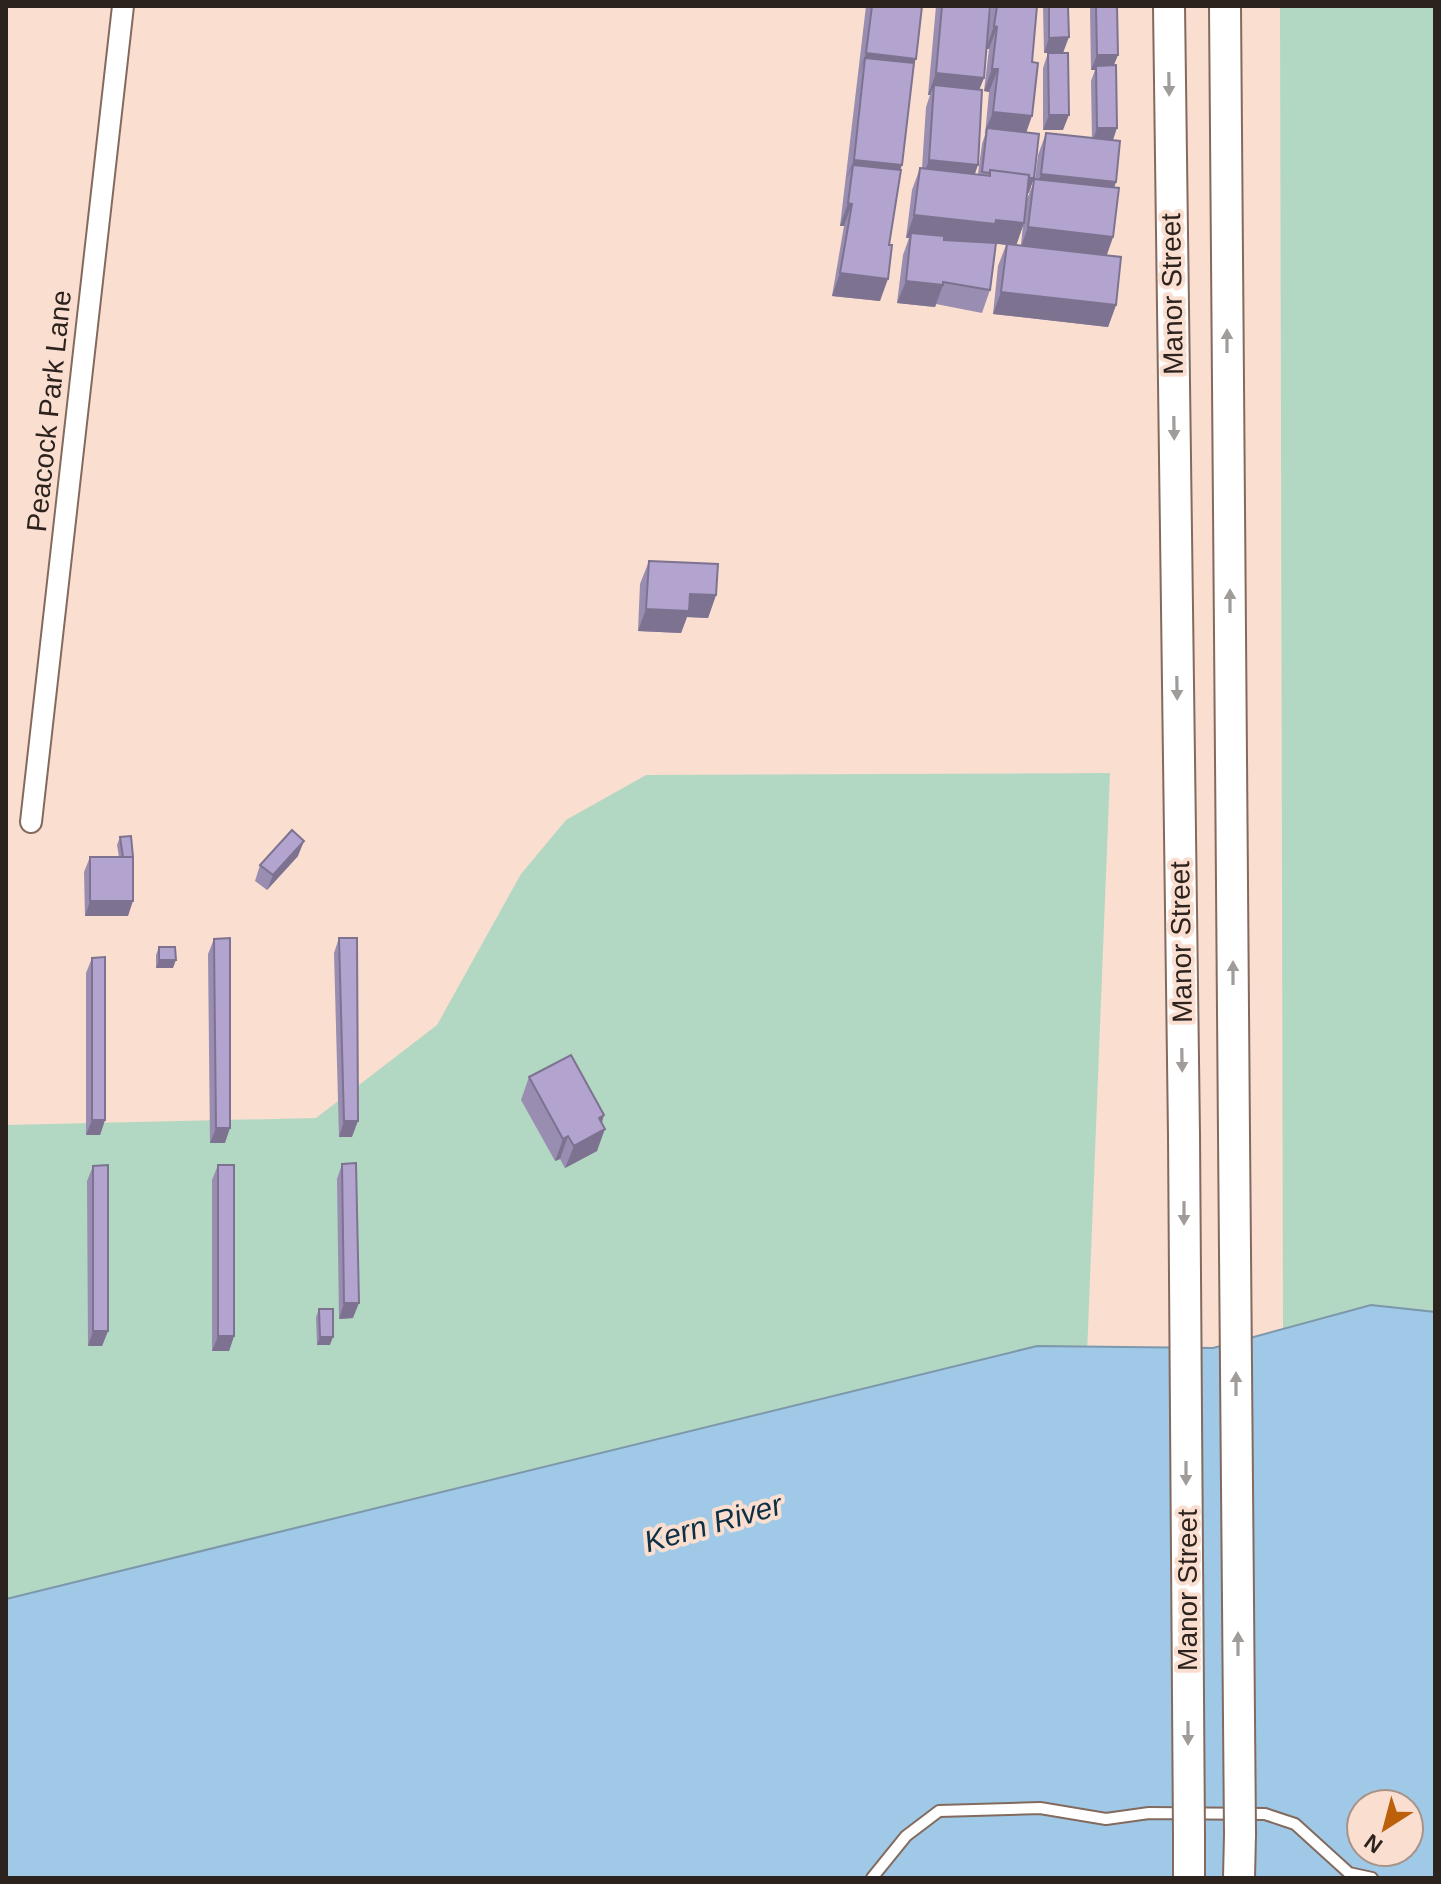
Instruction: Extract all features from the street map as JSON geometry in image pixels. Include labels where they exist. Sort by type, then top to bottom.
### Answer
[{"type":"main road","name":"Manor Street","points":[[1169,6],[1184,1135],[1189,1878]]},
{"type":"main road","name":"Manor Street","points":[[1225,6],[1239,1878]]},
{"type":"street","name":"Peacock Park Lane","points":[[31,822],[123,6]]},
{"type":"lane","points":[[872,1878],[906,1836],[939,1811],[1040,1808],[1106,1819],[1149,1813],[1265,1814],[1295,1824],[1349,1873],[1372,1878]]},
{"type":"green space","points":[[1280,6],[1435,6],[1435,1813],[1425,1810],[1425,1788],[1345,1788],[1345,1791],[1284,1779]]},
{"type":"green space","points":[[1110,773],[1071,1759],[6,1827],[6,1125],[316,1118],[437,1025],[521,874],[566,820],[646,775]]},
{"type":"water","name":"Kern River","points":[[1371,1305],[1435,1312],[1435,1878],[6,1878],[6,1599],[1037,1346],[1213,1348]]},
{"type":"building","points":[[872,6],[922,6],[916,59],[866,53]]},
{"type":"building","points":[[942,6],[990,6],[984,78],[936,73]]},
{"type":"building","points":[[997,6],[1037,6],[1032,62],[1038,63],[1032,116],[993,112],[998,69],[992,69]]},
{"type":"building","points":[[1049,6],[1068,6],[1069,37],[1049,38]]},
{"type":"building","points":[[1096,6],[1117,6],[1118,55],[1097,55]]},
{"type":"building","points":[[1048,53],[1068,53],[1069,115],[1049,115]]},
{"type":"building","points":[[865,58],[914,63],[902,165],[854,160]]},
{"type":"building","points":[[1116,65],[1117,128],[1097,128],[1096,66]]},
{"type":"building","points":[[934,85],[982,90],[978,165],[929,160]]},
{"type":"building","points":[[987,128],[1039,134],[1034,178],[990,170],[990,173],[982,172]]},
{"type":"building","points":[[1046,133],[1120,141],[1116,182],[1041,174]]},
{"type":"building","points":[[853,165],[901,170],[889,245],[892,245],[888,279],[840,273],[852,204],[848,203]]},
{"type":"building","points":[[920,168],[990,176],[990,170],[1029,175],[1024,223],[996,220],[995,224],[914,215]]},
{"type":"building","points":[[1034,179],[1119,188],[1113,237],[1028,227]]},
{"type":"building","points":[[911,233],[944,236],[944,240],[996,243],[990,290],[943,282],[943,285],[906,281]]},
{"type":"building","points":[[1007,244],[1121,257],[1116,305],[1001,292]]},
{"type":"building","points":[[649,561],[718,564],[716,595],[690,594],[689,611],[646,609]]},
{"type":"building","points":[[292,830],[304,841],[273,875],[260,865]]},
{"type":"building","points":[[131,836],[133,857],[123,857],[120,837]]},
{"type":"building","points":[[90,857],[133,857],[133,901],[90,901]]},
{"type":"building","points":[[230,938],[230,1128],[216,1128],[214,939]]},
{"type":"building","points":[[339,938],[357,938],[358,1121],[344,1121]]},
{"type":"building","points":[[159,947],[175,947],[176,960],[159,960]]},
{"type":"building","points":[[105,957],[105,1120],[92,1120],[92,958]]},
{"type":"building","points":[[571,1055],[604,1115],[599,1118],[605,1129],[574,1146],[568,1136],[563,1139],[529,1077]]},
{"type":"building","points":[[356,1163],[359,1303],[344,1303],[342,1164]]},
{"type":"building","points":[[108,1165],[108,1331],[93,1331],[93,1166]]},
{"type":"building","points":[[218,1165],[234,1165],[234,1336],[218,1336]]},
{"type":"building","points":[[319,1309],[333,1309],[333,1337],[320,1337]]}]
